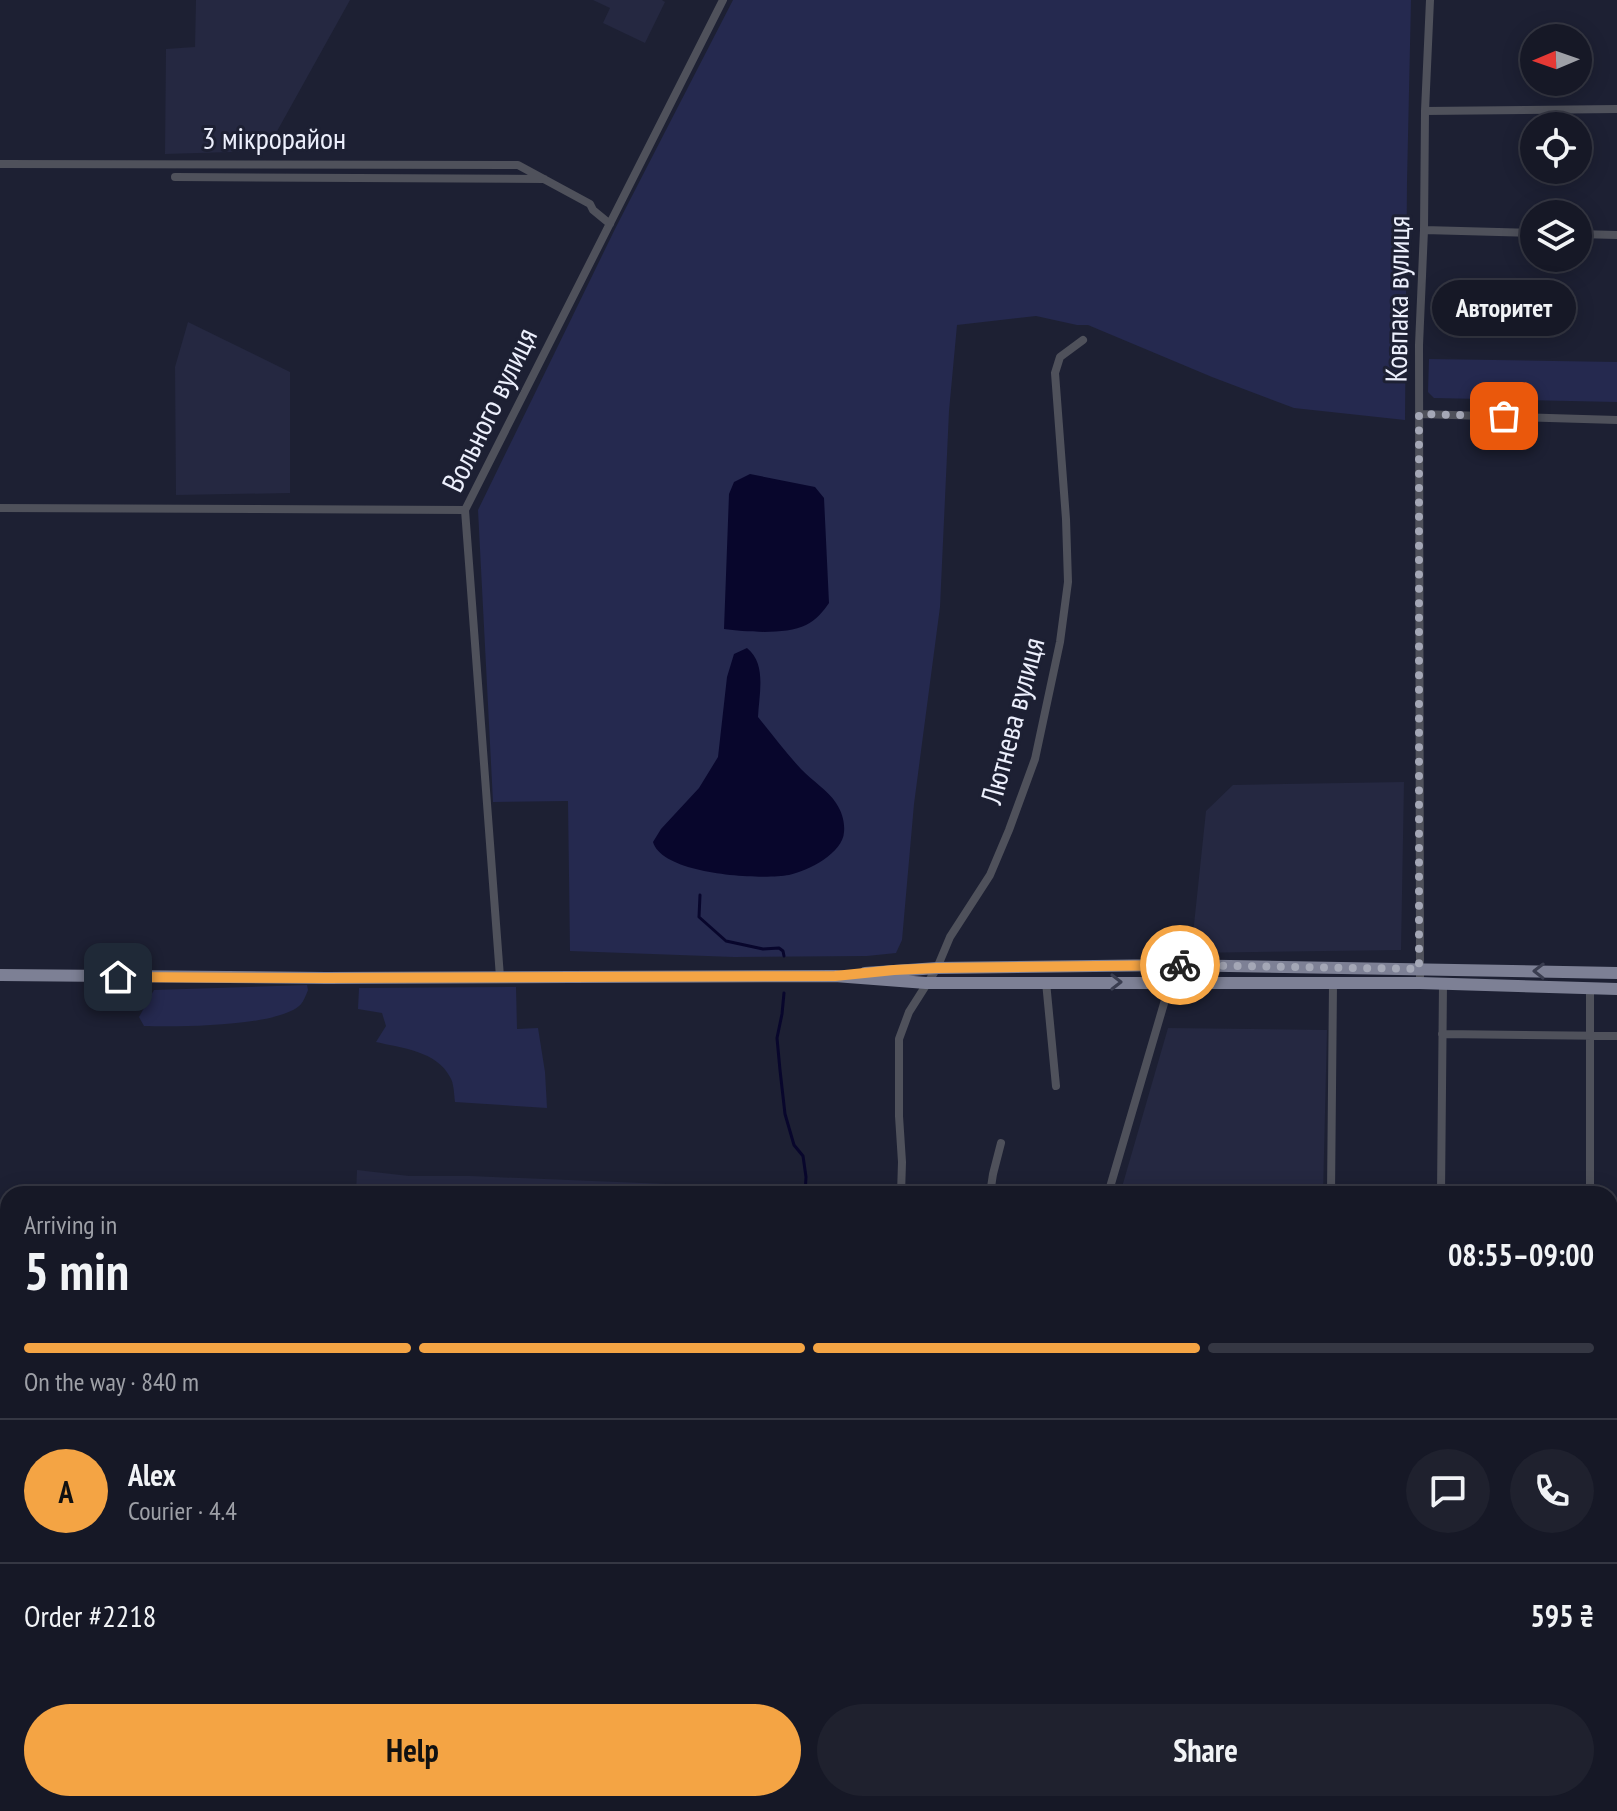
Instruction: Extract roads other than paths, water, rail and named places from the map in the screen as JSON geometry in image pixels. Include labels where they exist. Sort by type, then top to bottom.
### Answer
[{"type":"main road","points":[[835,976],[937,968],[1173,965],[1617,973]]},
{"type":"main road","points":[[0,975],[311,978],[835,976],[926,983],[1420,983],[1617,989]]},
{"type":"street","name":"Вольного вулиця","points":[[500,977],[465,510],[723,0]]},
{"type":"street","name":"Ковпака вулиця","points":[[1420,983],[1419,345],[1430,0]]},
{"type":"street","points":[[1425,111],[1617,109]]},
{"type":"street","name":"3 мікрорайон","points":[[0,164],[518,165],[590,204],[610,224]]},
{"type":"street","name":"3 мікрорайон","points":[[175,177],[545,179]]},
{"type":"street","points":[[1424,230],[1520,233]]},
{"type":"street","points":[[1592,234],[1617,235]]},
{"type":"street","name":"Лютнева вулиця","points":[[901,1186],[899,1039],[909,1012],[937,968],[950,937],[990,875],[1035,759],[1060,642],[1068,582],[1055,373],[1060,357],[1083,340]]},
{"type":"street","points":[[1419,414],[1617,420]]},
{"type":"street","points":[[0,508],[465,510]]},
{"type":"street","points":[[1046,982],[1056,1086]]},
{"type":"street","points":[[1110,1186],[1170,983]]},
{"type":"street","points":[[1331,1186],[1333,984]]},
{"type":"street","points":[[1441,1186],[1443,984]]},
{"type":"street","points":[[1590,989],[1590,1186]]},
{"type":"street","points":[[1442,1034],[1617,1036]]},
{"type":"street","points":[[991,1186],[1001,1143]]},
{"type":"waterway","points":[[700,895],[699,917],[726,941],[763,949],[779,948],[784,956]]},
{"type":"waterway","points":[[784,993],[777,1038],[780,1070],[785,1114],[794,1145],[803,1156],[805,1186]]},
{"type":"place","name":"Авторитет","points":[[1504,416]]}]
